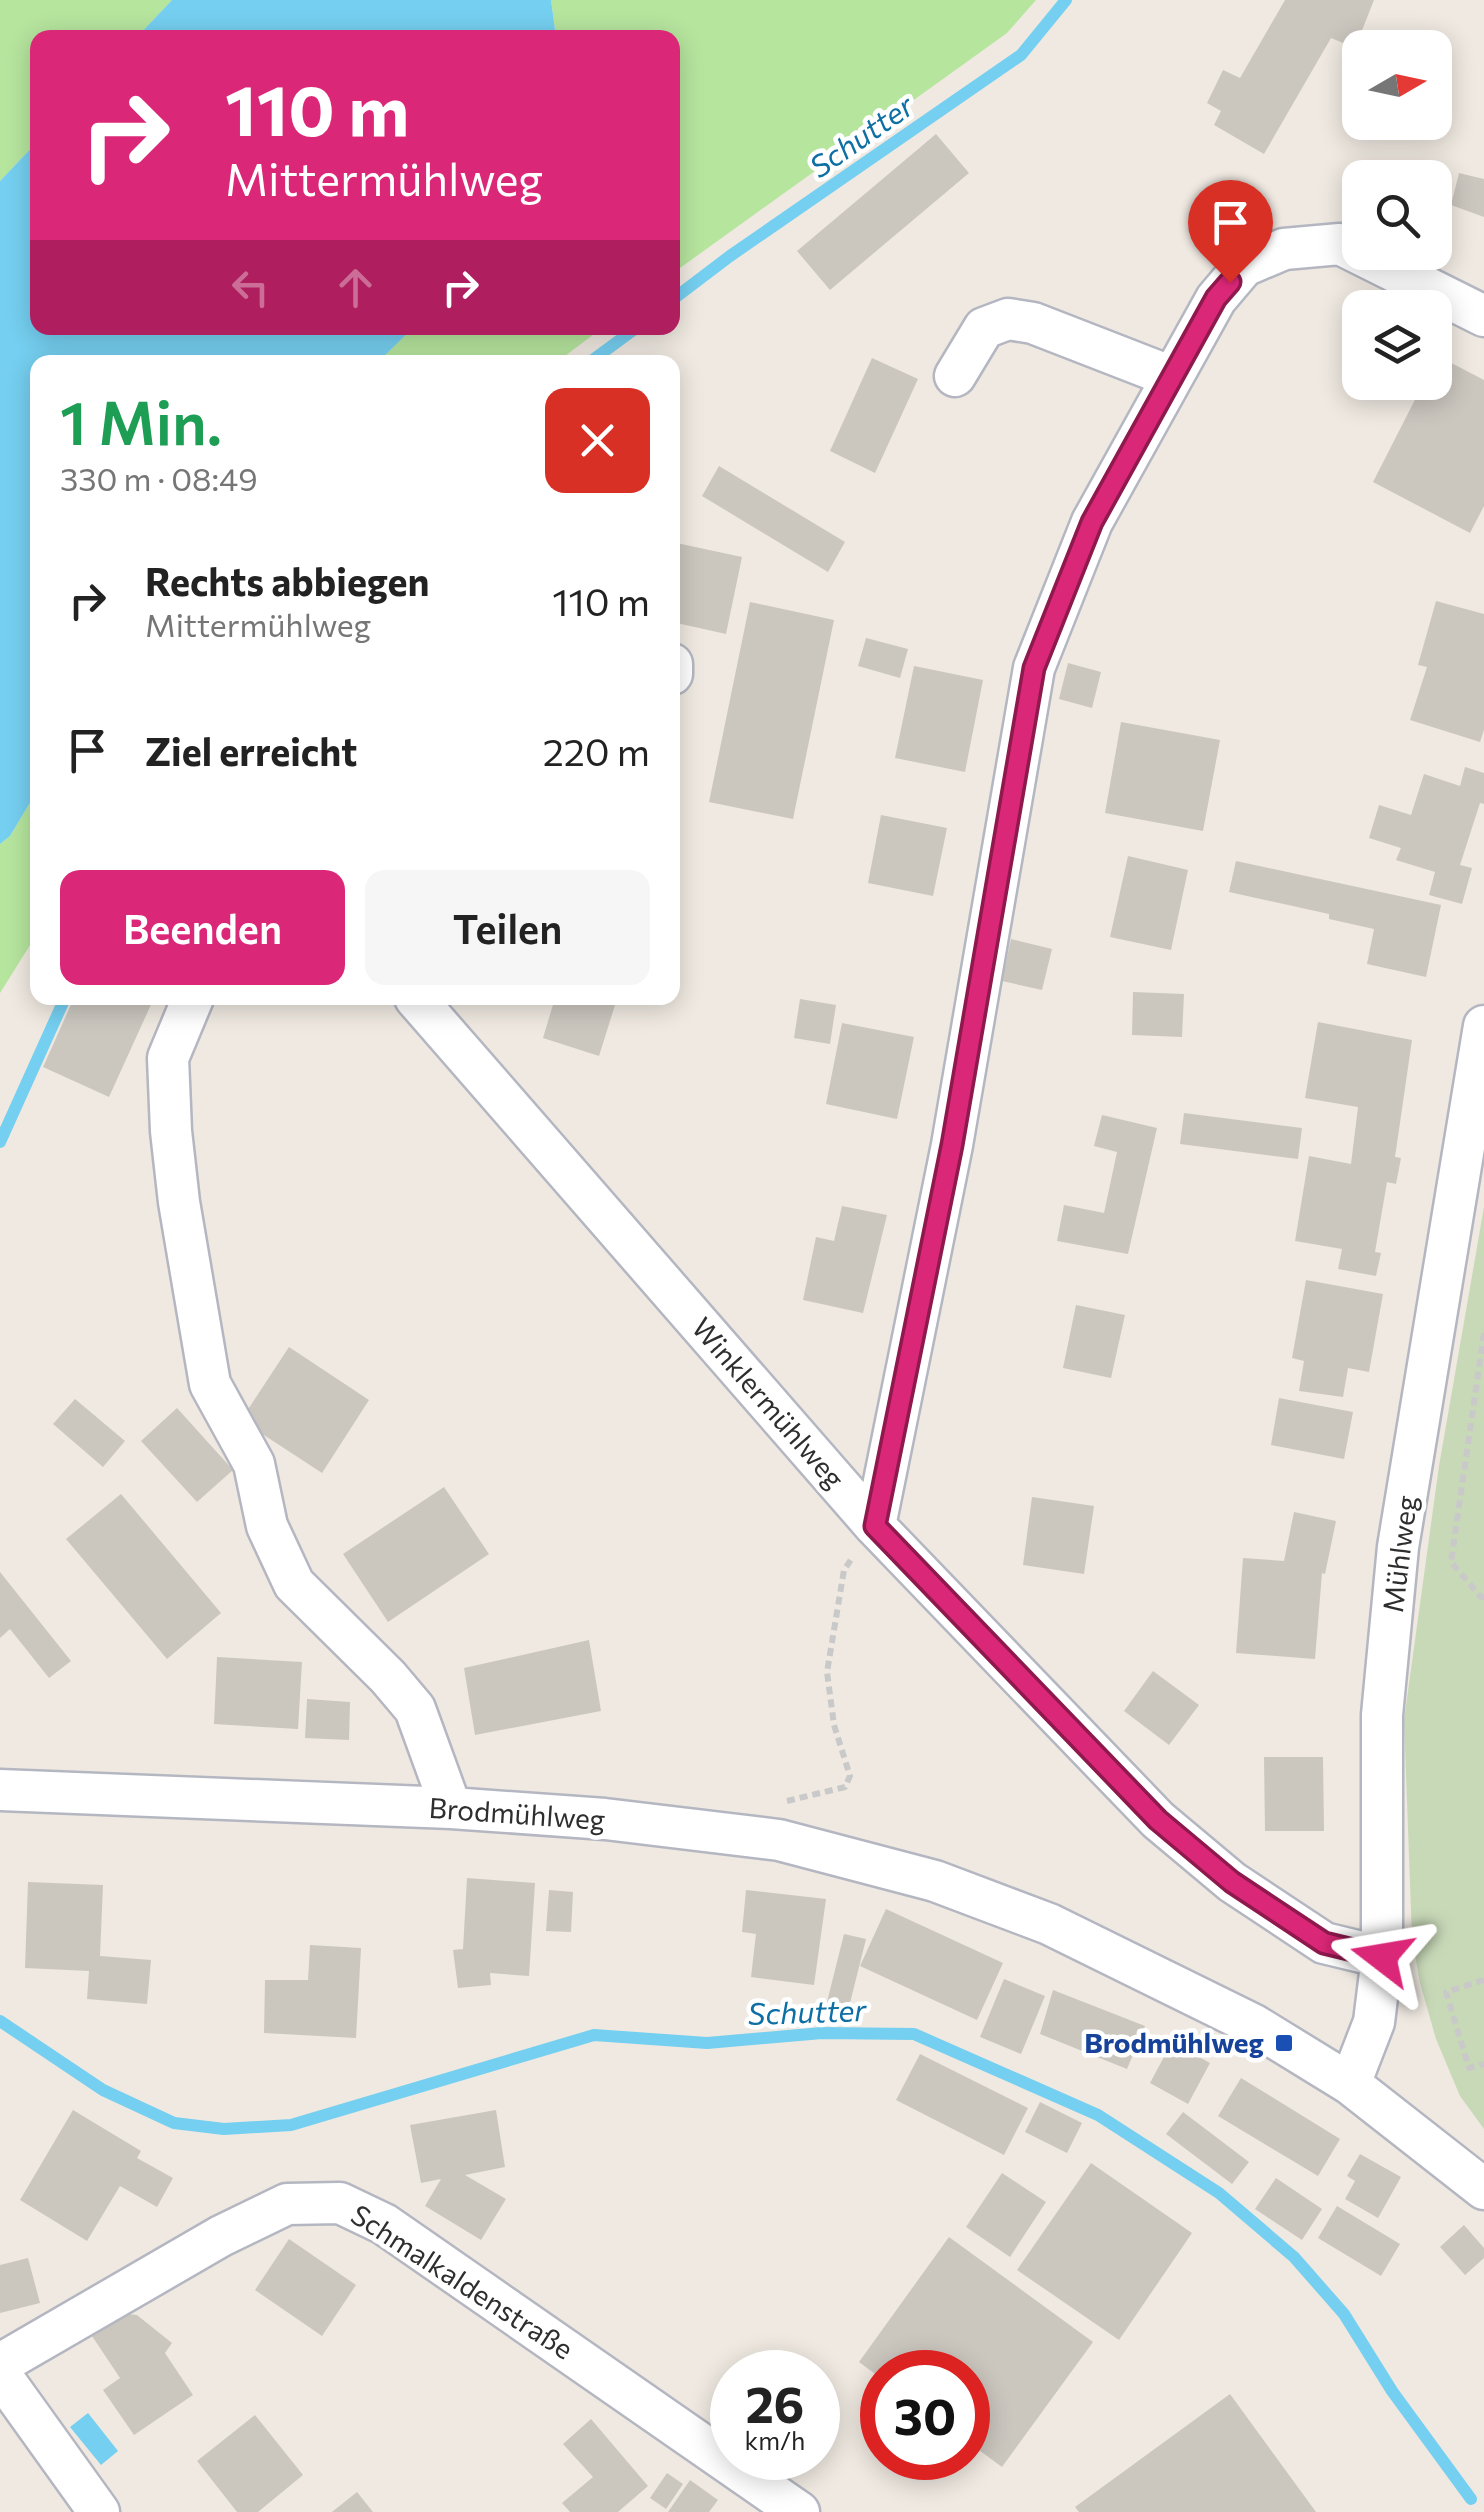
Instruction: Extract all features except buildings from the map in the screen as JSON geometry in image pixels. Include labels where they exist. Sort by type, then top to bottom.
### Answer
[{"type":"street","points":[[875,1526],[952,1145],[1034,668],[1092,522],[1216,298],[1244,266],[1284,249],[1340,244],[1484,316]]},
{"type":"street","points":[[955,376],[984,328],[1008,320],[1033,322],[1172,377]]},
{"type":"street","points":[[190,1005],[168,1058],[171,1130],[210,1384],[254,1464],[267,1526],[294,1584],[414,1708],[451,1808]]},
{"type":"street","name":"Winklermühlweg","points":[[422,1005],[875,1526],[1158,1820],[1232,1882],[1324,1943],[1382,1957]]},
{"type":"street","name":"Mühlweg","points":[[1350,2084],[1374,2022],[1382,1957],[1382,1715],[1398,1548],[1484,1026]]},
{"type":"street","name":"Brodmühlweg","points":[[0,1790],[451,1808],[605,1819],[778,1840],[935,1881],[1050,1924],[1254,2024],[1350,2084],[1484,2189]]},
{"type":"street","name":"Schmalkaldenstraße","points":[[0,2364],[221,2236],[286,2204],[340,2202],[384,2224],[798,2512]]},
{"type":"street","points":[[0,2374],[99,2512]]},
{"type":"path","points":[[1484,1333],[1450,1562],[1484,1597]]},
{"type":"path","points":[[780,1802],[845,1787],[850,1776],[834,1726],[827,1672],[844,1570],[875,1526]]},
{"type":"path","points":[[1484,1980],[1446,1992],[1469,2068],[1484,2064]]},
{"type":"green space","points":[[0,0],[172,0],[144,30],[30,30],[30,149],[0,181]]},
{"type":"green space","points":[[551,0],[1036,0],[1007,33],[680,268],[680,30],[555,30]]},
{"type":"green space","points":[[406,335],[593,335],[566,355],[385,355]]},
{"type":"green space","points":[[30,803],[30,945],[0,993],[0,844],[10,836]]},
{"type":"green space","points":[[1484,1207],[1484,2129],[1460,2096],[1436,2039],[1420,1983],[1412,1938],[1404,1720],[1439,1466]]},
{"type":"water","points":[[172,0],[551,0],[555,30],[144,30]]},
{"type":"water","points":[[30,149],[30,335],[406,335],[385,355],[30,355],[30,803],[10,836],[0,844],[0,181]]},
{"type":"water","points":[[88,2413],[118,2451],[101,2465],[70,2427]]},
{"type":"waterway","name":"Schutter","points":[[680,294],[1021,55],[1066,0]]},
{"type":"waterway","name":"Schutter","points":[[599,355],[627,335]]},
{"type":"waterway","name":"Schutter","points":[[0,1142],[62,1005]]},
{"type":"waterway","name":"Schutter","points":[[0,2021],[103,2090],[174,2123],[224,2129],[291,2125],[594,2035],[707,2043],[822,2033],[914,2034],[1098,2115],[1219,2193],[1294,2257],[1344,2314],[1392,2391],[1471,2499]]},
{"type":"place","name":"Brodmühlweg","points":[[1284,2043]]},
{"type":"route","points":[[1230,282],[1216,298],[1092,522],[1034,668],[952,1145],[875,1526],[1158,1820],[1232,1882],[1324,1943],[1382,1957]]}]
